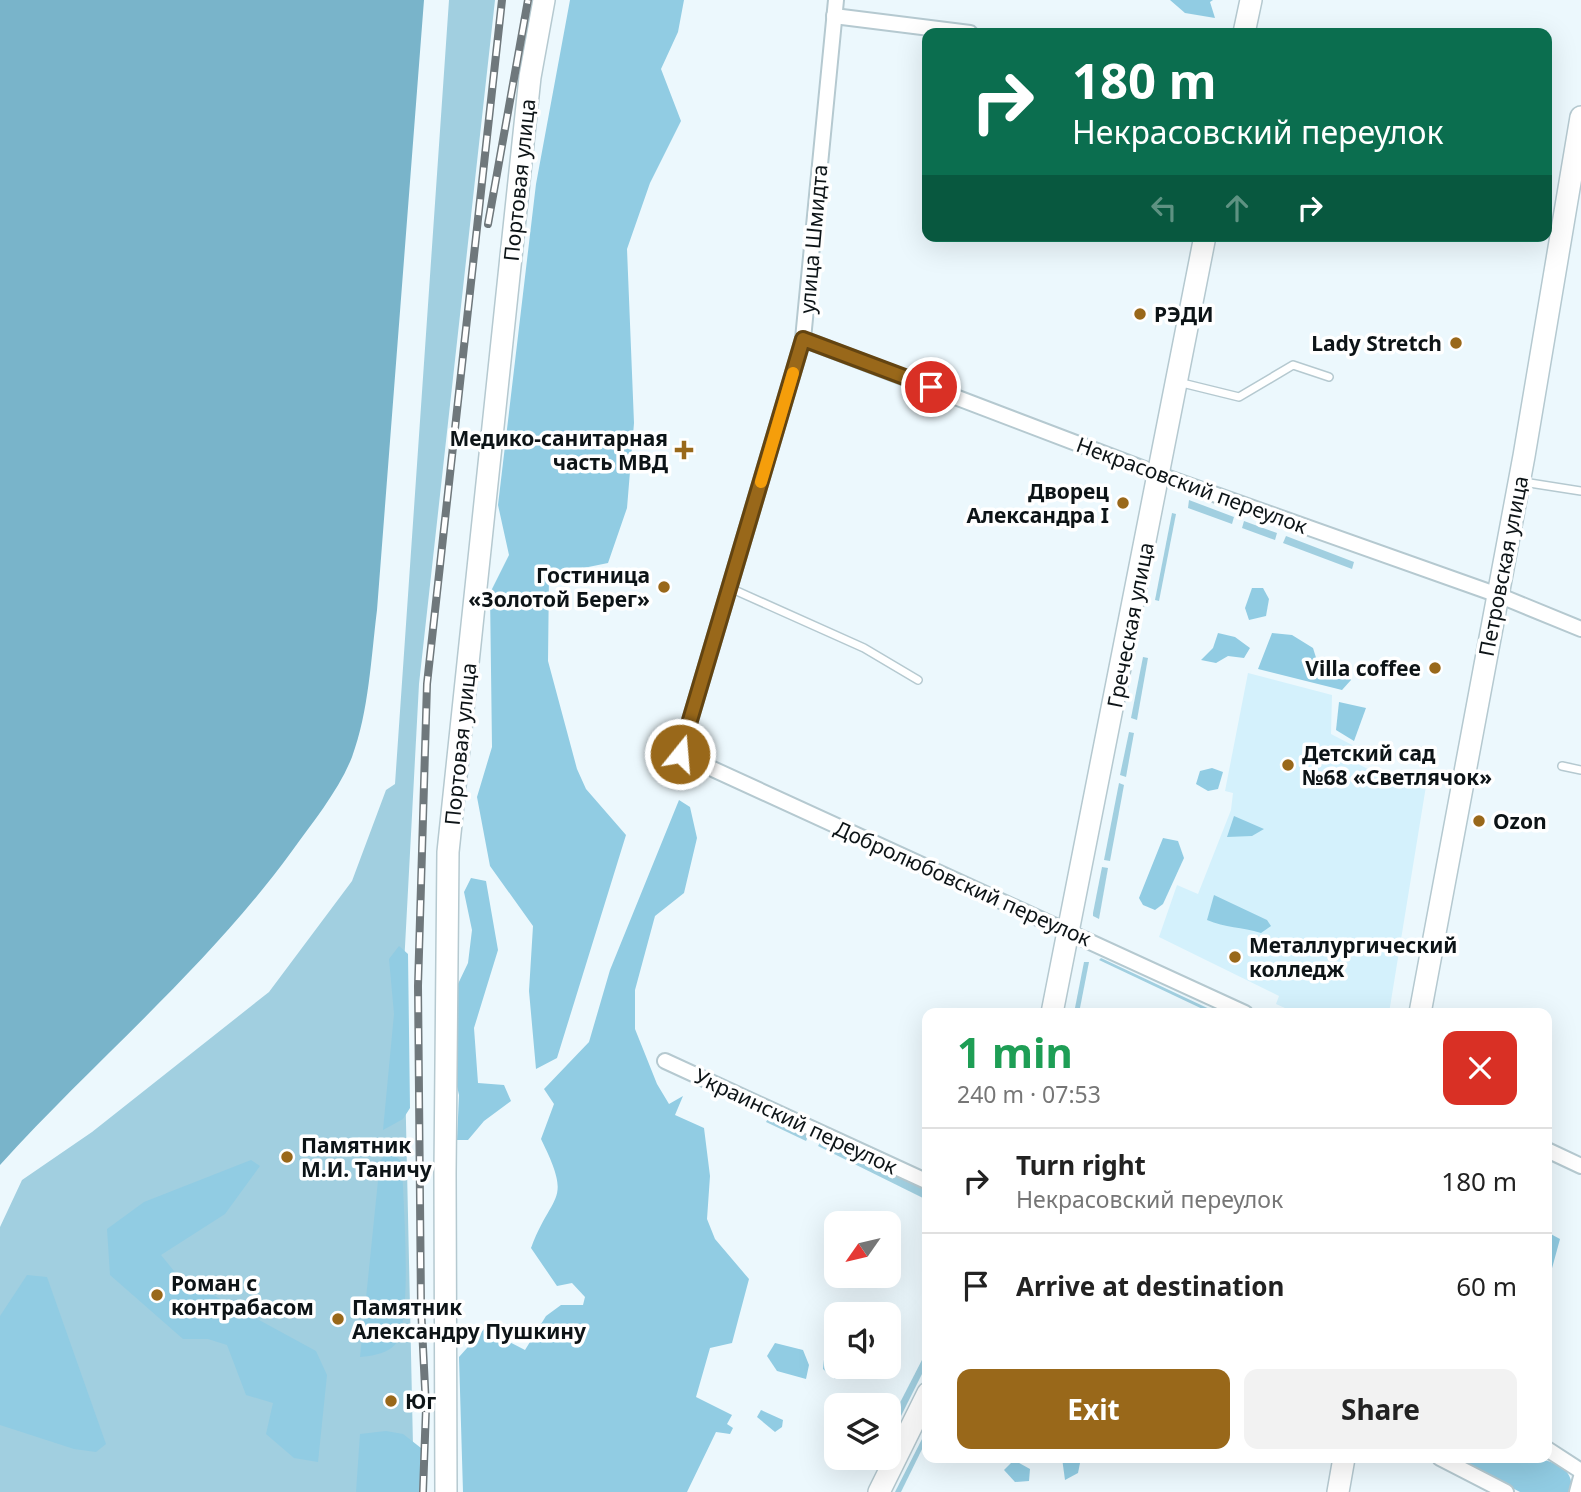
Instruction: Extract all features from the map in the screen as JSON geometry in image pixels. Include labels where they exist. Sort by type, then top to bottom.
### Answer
[{"type":"main road","name":"Портовая улица","points":[[446,1492],[448,852],[530,77],[544,0]]},
{"type":"main road","points":[[1244,28],[1245,2]]},
{"type":"main road","name":"Петровская улица","points":[[1421,1008],[1519,481],[1581,117]]},
{"type":"main road","name":"Греческая улица","points":[[1053,1008],[1204,242]]},
{"type":"main road","points":[[879,1492],[922,1405]]},
{"type":"main road","points":[[1338,1492],[1343,1463]]},
{"type":"street","name":"улица Шмидта","points":[[680,754],[803,339],[836,0]]},
{"type":"street","points":[[834,16],[930,28]]},
{"type":"street","name":"Некрасовский переулок","points":[[803,339],[1160,475],[1498,595],[1581,629]]},
{"type":"street","name":"Добролюбовский переулок","points":[[680,754],[1234,1008]]},
{"type":"street","name":"Украинский переулок","points":[[665,1061],[922,1179]]},
{"type":"street","points":[[1552,1152],[1581,1166]]},
{"type":"street","points":[[1552,1452],[1581,1471]]},
{"type":"street","points":[[1450,1463],[1506,1492]]},
{"type":"street","points":[[1577,1492],[1581,1477]]},
{"type":"lane","points":[[1177,382],[1239,397],[1293,365],[1329,377]]},
{"type":"lane","points":[[1519,481],[1581,491]]},
{"type":"lane","points":[[729,587],[863,648],[918,680]]},
{"type":"lane","points":[[1562,766],[1581,770]]},
{"type":"shaded area","points":[[0,0],[424,0],[377,610],[366,703],[352,757],[333,794],[317,817],[259,894],[224,935],[0,1165]]},
{"type":"shaded area","points":[[449,0],[495,0],[419,684],[403,984],[414,1492],[0,1492],[0,1227],[22,1180],[92,1132],[269,992],[352,881],[386,790],[395,784]]},
{"type":"shaded area","points":[[570,0],[684,0],[678,32],[661,69],[681,121],[650,183],[627,249],[634,423],[627,508],[608,563],[549,575],[548,661],[577,769],[586,789],[626,835],[557,1058],[536,1069],[529,991],[533,926],[490,866],[477,797],[492,747],[490,593],[509,555],[498,505],[536,184]]},
{"type":"shaded area","points":[[1170,0],[1213,0],[1210,2],[1215,18],[1185,13]]},
{"type":"shaded area","points":[[1189,500],[1234,517],[1232,524],[1188,508]]},
{"type":"shaded area","points":[[1172,513],[1176,514],[1159,601],[1155,600]]},
{"type":"shaded area","points":[[1244,521],[1277,533],[1275,540],[1242,528]]},
{"type":"shaded area","points":[[1286,536],[1354,562],[1352,569],[1283,543]]},
{"type":"shaded area","points":[[1252,588],[1263,588],[1269,599],[1266,616],[1249,620],[1245,608]]},
{"type":"shaded area","points":[[1218,633],[1235,637],[1250,648],[1244,658],[1228,656],[1216,663],[1201,660],[1213,648]]},
{"type":"shaded area","points":[[1272,633],[1292,635],[1313,648],[1318,664],[1343,666],[1351,680],[1342,690],[1258,669]]},
{"type":"shaded area","points":[[1143,657],[1148,658],[1137,720],[1131,718]]},
{"type":"shaded area","points":[[1248,673],[1332,695],[1331,734],[1356,747],[1354,762],[1388,779],[1426,786],[1390,1008],[1285,1008],[1276,1004],[1279,996],[1159,937],[1177,885],[1198,894],[1231,810],[1233,793],[1225,791]]},
{"type":"shaded area","points":[[1339,702],[1366,708],[1354,741],[1336,730]]},
{"type":"shaded area","points":[[1129,732],[1134,733],[1126,777],[1120,775]]},
{"type":"shaded area","points":[[1212,768],[1223,772],[1218,789],[1208,791],[1196,784],[1200,771]]},
{"type":"shaded area","points":[[1119,783],[1124,785],[1110,861],[1104,860]]},
{"type":"shaded area","points":[[679,800],[690,807],[697,838],[684,893],[655,916],[635,990],[635,1029],[657,1084],[669,1104],[683,1096],[675,1115],[704,1128],[710,1176],[707,1219],[715,1239],[749,1279],[732,1343],[710,1348],[696,1397],[732,1415],[727,1424],[733,1428],[730,1434],[716,1432],[687,1492],[463,1492],[459,1357],[484,1329],[525,1350],[546,1316],[561,1305],[583,1305],[585,1297],[572,1283],[557,1286],[531,1248],[558,1187],[551,1160],[541,1139],[554,1104],[544,1089],[589,1042],[610,970]]},
{"type":"shaded area","points":[[1234,816],[1264,829],[1252,836],[1227,837]]},
{"type":"shaded area","points":[[1163,838],[1178,841],[1184,858],[1163,904],[1155,910],[1143,905],[1139,898]]},
{"type":"shaded area","points":[[1102,867],[1108,868],[1099,919],[1093,916],[1093,913]]},
{"type":"shaded area","points":[[471,878],[486,881],[498,950],[474,1028],[478,1083],[504,1085],[511,1101],[484,1121],[468,1140],[457,1140],[459,1095],[453,1069],[454,1031],[457,986],[468,963],[472,930],[464,892]]},
{"type":"shaded area","points":[[1214,895],[1267,920],[1271,926],[1261,933],[1207,920]]},
{"type":"shaded area","points":[[399,946],[408,954],[410,1108],[403,1119],[383,1130],[394,1014],[389,959]]},
{"type":"shaded area","points":[[1101,958],[1207,1008],[1200,1008],[1099,960]]},
{"type":"shaded area","points":[[1084,962],[1089,962],[1080,1008],[1075,1008]]},
{"type":"shaded area","points":[[769,1117],[809,1135],[806,1141],[766,1122]]},
{"type":"shaded area","points":[[821,1141],[922,1187],[922,1198],[818,1146]]},
{"type":"shaded area","points":[[388,1150],[402,1162],[405,1304],[402,1325],[395,1344],[387,1351],[360,1357],[380,1161]]},
{"type":"shaded area","points":[[251,1160],[260,1166],[225,1214],[161,1255],[178,1276],[316,1351],[327,1375],[318,1462],[294,1458],[266,1434],[273,1403],[246,1395],[227,1345],[208,1339],[183,1339],[110,1275],[107,1229],[144,1202]]},
{"type":"shaded area","points":[[1552,1235],[1560,1239],[1552,1268]]},
{"type":"shaded area","points":[[27,1275],[47,1277],[106,1444],[96,1452],[74,1449],[0,1425],[0,1316]]},
{"type":"shaded area","points":[[775,1343],[803,1350],[809,1365],[806,1379],[777,1371],[767,1356]]},
{"type":"shaded area","points":[[922,1360],[922,1374],[901,1416],[901,1401]]},
{"type":"shaded area","points":[[761,1410],[783,1420],[782,1427],[775,1432],[757,1417]]},
{"type":"shaded area","points":[[386,1431],[403,1434],[421,1448],[422,1492],[356,1492],[360,1434]]},
{"type":"shaded area","points":[[922,1439],[922,1449],[901,1492],[895,1492]]},
{"type":"shaded area","points":[[1011,1463],[1019,1463],[1030,1469],[1029,1481],[1015,1482],[1004,1470]]},
{"type":"shaded area","points":[[1063,1463],[1080,1463],[1078,1473],[1065,1480]]},
{"type":"shaded area","points":[[1465,1463],[1551,1463],[1561,1467],[1570,1477],[1571,1492],[1520,1492]]},
{"type":"railway","points":[[423,1492],[426,1408],[421,1307],[418,986],[427,684],[502,0]]},
{"type":"railway","points":[[488,224],[528,0]]},
{"type":"slow traffic","points":[[761,482],[793,373]]},
{"type":"place","name":"РЭДИ","points":[[1140,314]]},
{"type":"place","name":"Lady Stretch","points":[[1456,343]]},
{"type":"place","name":"Медико-санитарная часть МВД","points":[[684,450]]},
{"type":"place","name":"Дворец Александра I","points":[[1123,503]]},
{"type":"place","name":"Гостиница «Золотой Берег»","points":[[664,587]]},
{"type":"place","name":"Villa coffee","points":[[1435,668]]},
{"type":"place","name":"Детский сад №68 «Светлячок»","points":[[1288,765]]},
{"type":"place","name":"Ozon","points":[[1479,821]]},
{"type":"place","name":"Металлургический колледж","points":[[1235,957]]},
{"type":"place","name":"Памятник М.И. Таничу","points":[[287,1157]]},
{"type":"place","name":"Роман с контрабасом","points":[[157,1295]]},
{"type":"place","name":"Памятник Александру Пушкину","points":[[338,1319]]},
{"type":"place","name":"Юг","points":[[391,1401]]},
{"type":"route","points":[[680,754],[803,339],[931,387]]}]
